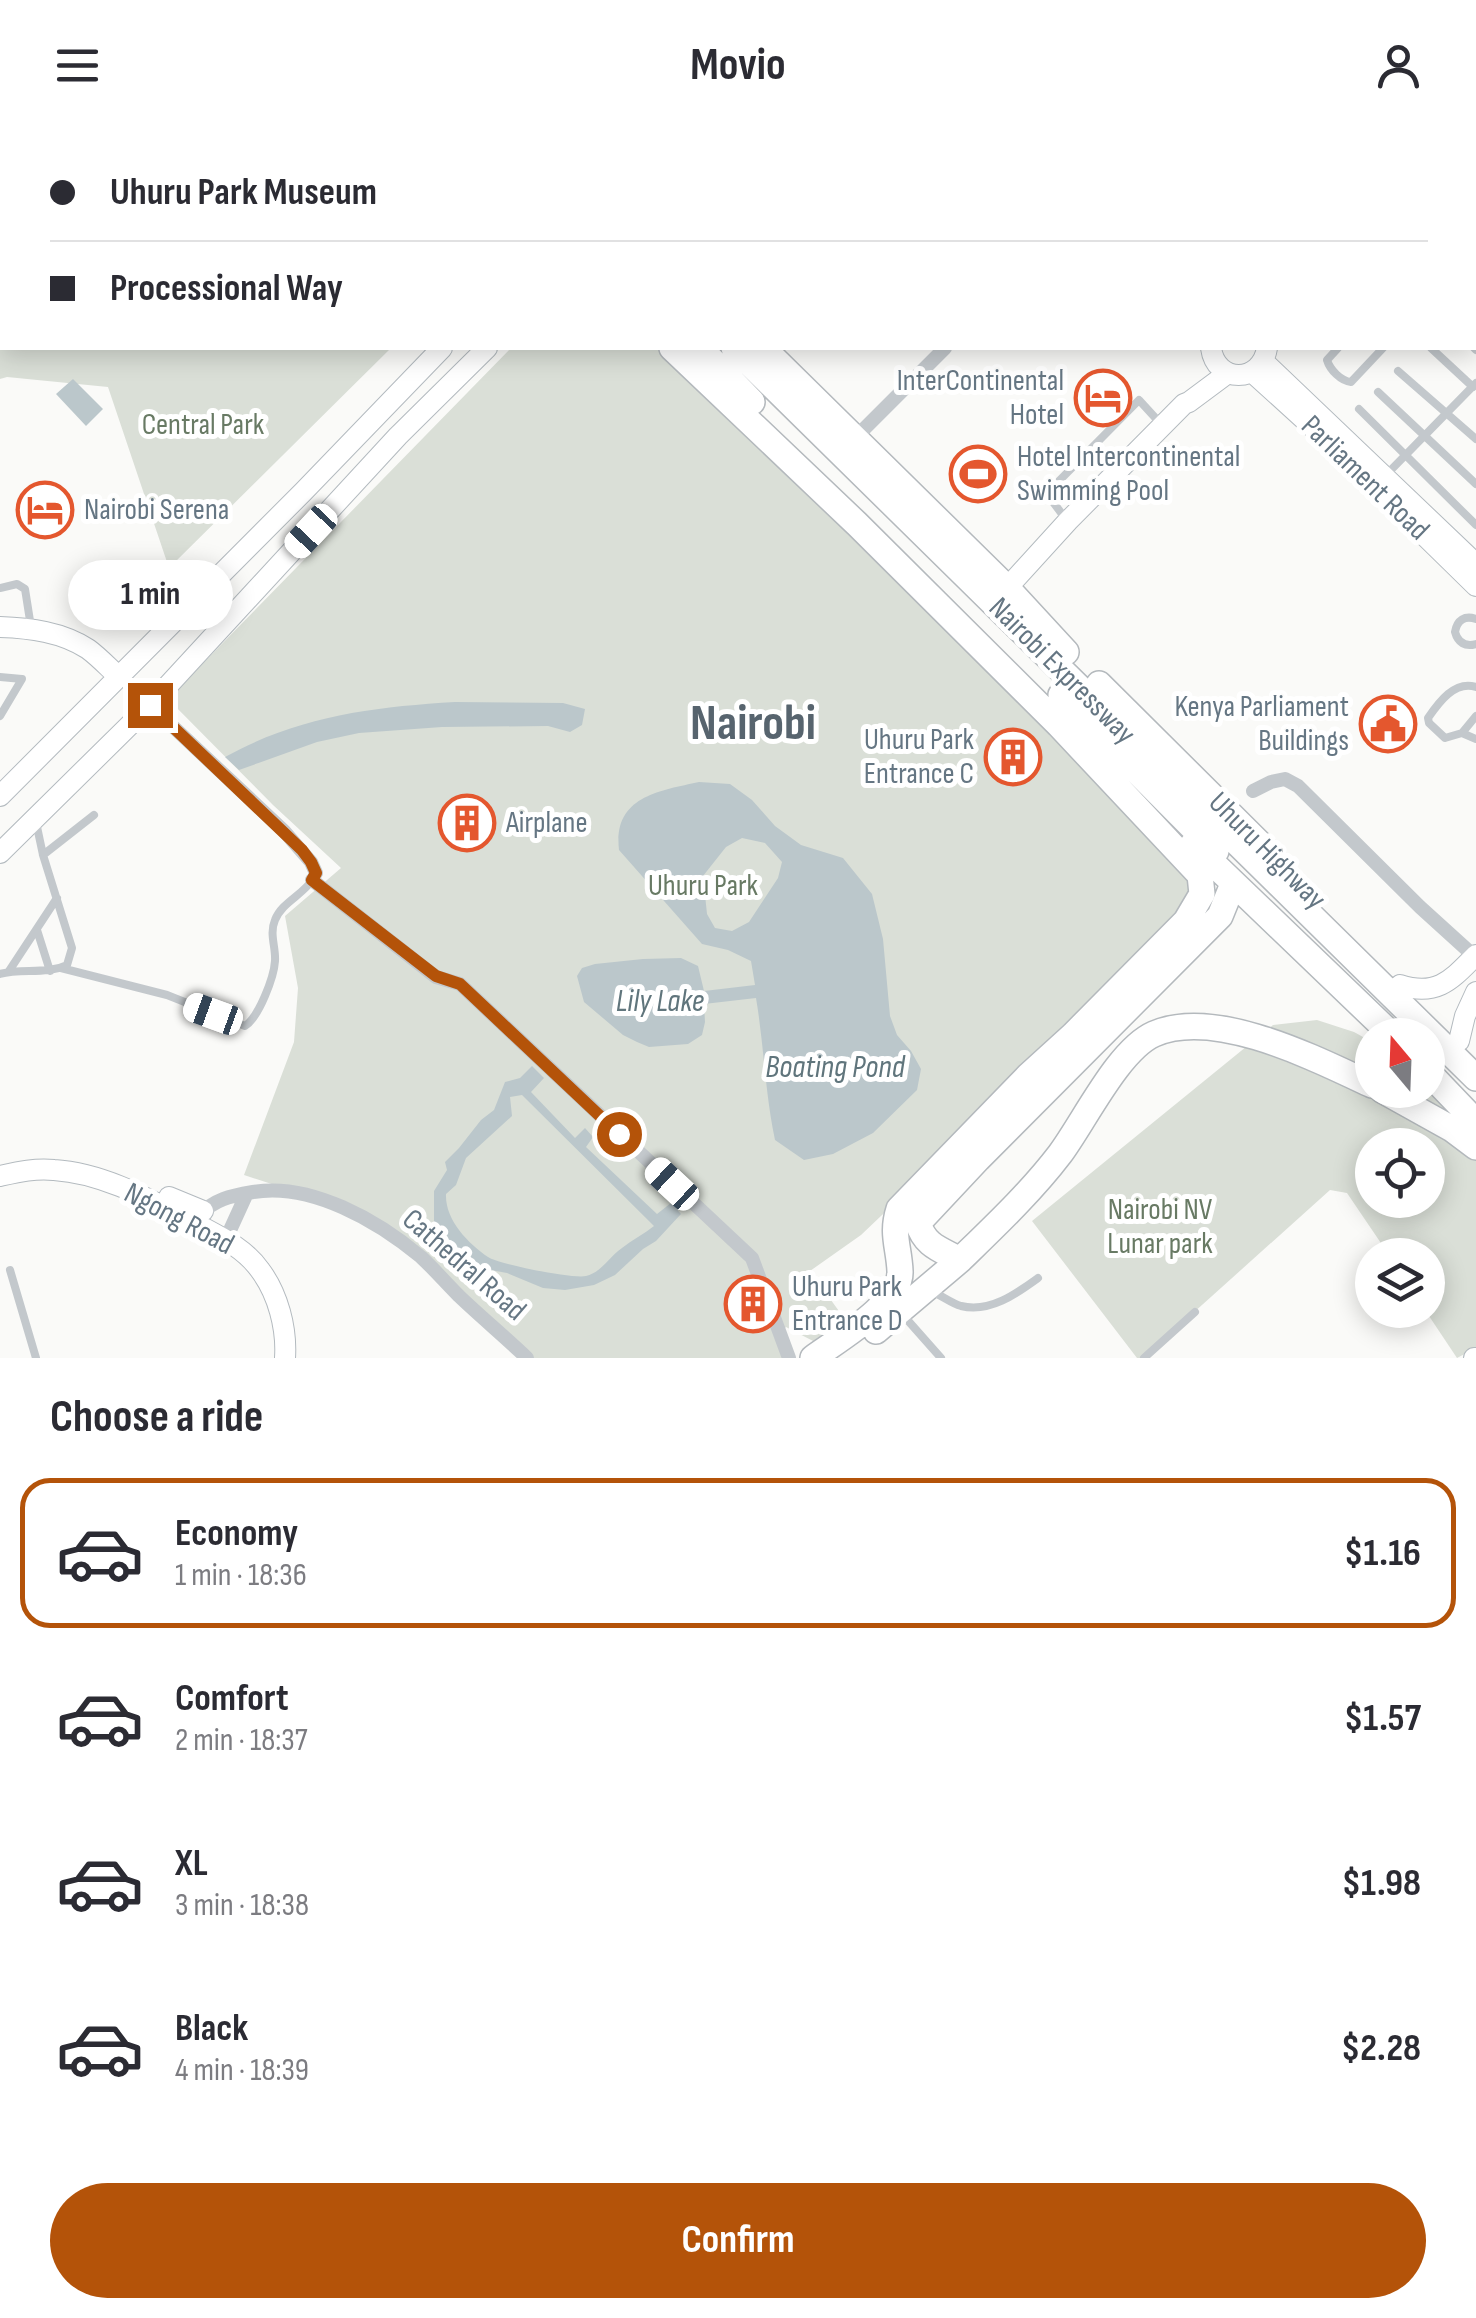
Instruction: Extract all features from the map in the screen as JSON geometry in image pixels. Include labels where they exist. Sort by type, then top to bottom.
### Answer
[{"type":"highway","points":[[674,350],[1046,711],[1200,874],[1202,894],[1186,921],[899,1209],[894,1225],[901,1276],[898,1286],[864,1321],[812,1358]]},
{"type":"highway","name":"Uhuru Highway","points":[[702,350],[1233,884],[1374,1018]]},
{"type":"highway","name":"Nairobi Expressway","points":[[715,350],[1383,1018]]},
{"type":"highway","name":"Nairobi Expressway","points":[[736,350],[1476,1078]]},
{"type":"highway","name":"Uhuru Highway","points":[[765,350],[1400,985],[1468,1048]]},
{"type":"highway","points":[[960,1260],[923,1237],[918,1223],[1220,916],[1233,884]]},
{"type":"highway","points":[[842,1358],[960,1260],[1021,1198],[1060,1154],[1114,1072],[1149,1036],[1196,1026],[1253,1035],[1355,1077]]},
{"type":"highway","points":[[1445,1079],[1476,1110]]},
{"type":"highway","points":[[1445,1090],[1476,1122]]},
{"type":"highway","points":[[1414,1108],[1476,1147]]},
{"type":"main road","points":[[0,796],[440,350]]},
{"type":"main road","points":[[0,852],[150,705],[398,436],[485,350]]},
{"type":"main road","points":[[1007,588],[1184,404],[1184,397],[1218,361],[1244,374],[1261,360]]},
{"type":"main road","name":"Parliament Road","points":[[1261,360],[1414,514],[1476,586]]},
{"type":"main road","name":"Parliament Road","points":[[1414,514],[1476,564]]},
{"type":"main road","points":[[264,531],[289,554]]},
{"type":"main road","points":[[0,626],[31,628],[79,644],[119,677]]},
{"type":"main road","points":[[1400,985],[1416,990],[1450,982],[1475,955]]},
{"type":"main road","points":[[1468,1048],[1465,1016],[1476,992]]},
{"type":"main road","points":[[0,1165],[17,1160],[83,1161],[198,1216]]},
{"type":"main road","name":"Ngong Road","points":[[0,1176],[25,1170],[82,1174],[198,1216],[260,1270],[284,1325],[285,1358]]},
{"type":"street","points":[[855,438],[943,350]]},
{"type":"street","points":[[150,705],[284,831],[311,862],[314,877],[436,976],[460,984],[752,1258],[789,1358]]},
{"type":"street","points":[[1253,791],[1285,779],[1298,786],[1475,955]]},
{"type":"street","name":"Cathedral Road","points":[[198,1216],[232,1194],[264,1190],[315,1197],[358,1214],[422,1258],[527,1358]]},
{"type":"street","points":[[226,1240],[246,1193]]},
{"type":"lane","points":[[1336,350],[1327,360],[1329,366],[1345,381],[1352,382],[1381,350]]},
{"type":"lane","points":[[1381,482],[1475,386],[1433,350]]},
{"type":"lane","points":[[1398,371],[1476,439]]},
{"type":"lane","points":[[1378,392],[1476,484]]},
{"type":"lane","points":[[1068,521],[1050,498],[1054,486],[1139,400],[1162,425]]},
{"type":"lane","points":[[1358,409],[1476,525]]},
{"type":"lane","points":[[0,588],[12,584],[25,589],[31,628]]},
{"type":"lane","points":[[1476,618],[1464,618],[1455,632],[1459,642],[1476,644]]},
{"type":"lane","points":[[0,677],[22,679],[1,715]]},
{"type":"lane","points":[[1476,687],[1456,687],[1428,718],[1445,738],[1462,733],[1476,716]]},
{"type":"lane","points":[[1462,733],[1476,739]]},
{"type":"lane","points":[[43,855],[94,816]]},
{"type":"lane","points":[[5,973],[61,968],[67,965],[72,948],[43,855],[36,818]]},
{"type":"lane","points":[[61,968],[166,995],[246,1026],[258,1011],[275,961],[274,922],[314,877]]},
{"type":"lane","points":[[5,973],[57,898]]},
{"type":"lane","points":[[36,930],[50,971]]},
{"type":"lane","points":[[10,1270],[36,1358]]},
{"type":"lane","points":[[927,1289],[963,1306],[994,1305],[1038,1278]]},
{"type":"lane","points":[[900,1312],[941,1358]]},
{"type":"lane","points":[[1144,1358],[1195,1312]]},
{"type":"green space","name":"Central Park","points":[[0,350],[389,350],[169,568],[108,387],[0,379]]},
{"type":"green space","name":"Uhuru Park","points":[[509,350],[675,350],[1189,862],[1192,894],[1150,949],[982,1120],[861,1235],[810,1271],[849,1325],[815,1342],[786,1327],[780,1334],[789,1358],[528,1358],[389,1233],[324,1201],[244,1175],[294,1042],[298,988],[285,916],[341,868],[168,699]]},
{"type":"green space","name":"Nairobi NV Lunar park","points":[[1317,1020],[1355,1033],[1355,1108],[1445,1108],[1445,1102],[1476,1134],[1476,1348],[1457,1358],[1437,1328],[1445,1328],[1445,1238],[1377,1238],[1364,1218],[1445,1218],[1445,1128],[1355,1128],[1355,1205],[1347,1193],[1330,1190],[1143,1358],[1137,1358],[1032,1221],[1273,1025]]},
{"type":"water","points":[[73,379],[103,409],[86,426],[56,394]]},
{"type":"water","points":[[455,702],[563,703],[585,709],[582,725],[570,732],[548,726],[359,733],[317,742],[239,770],[225,757],[281,732],[337,716]]},
{"type":"water","name":"Boating Pond","points":[[699,782],[730,784],[801,845],[843,858],[872,894],[883,939],[890,1016],[897,1035],[921,1069],[917,1090],[873,1133],[833,1154],[804,1160],[775,1140],[756,998],[704,1004],[702,1035],[688,1044],[649,1047],[623,1035],[584,1002],[577,976],[582,968],[643,959],[681,958],[698,966],[704,991],[755,985],[751,961],[702,944],[619,850],[623,818],[631,808],[654,793]],"holes":[[[742,838],[765,843],[782,862],[778,878],[749,922],[732,931],[715,928],[707,914],[703,876],[726,847]]]},
{"type":"water","points":[[532,1066],[544,1078],[531,1092],[575,1138],[585,1128],[593,1137],[586,1147],[657,1214],[671,1203],[681,1214],[615,1275],[594,1285],[565,1290],[543,1288],[507,1273],[474,1267],[434,1225],[434,1191],[447,1170],[445,1162],[494,1110],[505,1082],[520,1078]],"holes":[[[522,1095],[654,1226],[592,1274],[551,1273],[506,1263],[480,1251],[454,1222],[446,1194],[456,1185],[466,1158],[512,1116],[510,1097]]]},
{"type":"place","name":"InterContinental Hotel","points":[[1103,398]]},
{"type":"place","name":"Hotel Intercontinental Swimming Pool","points":[[978,474]]},
{"type":"place","name":"Nairobi Serena","points":[[45,510]]},
{"type":"place","name":"Kenya Parliament Buildings","points":[[1388,724]]},
{"type":"place","name":"Uhuru Park Entrance C","points":[[1013,757]]},
{"type":"place","name":"Airplane","points":[[467,823]]},
{"type":"place","name":"Uhuru Park Entrance D","points":[[753,1304]]},
{"type":"district","name":"Nairobi","points":[[753,724]]},
{"type":"route","points":[[150,705],[302,850],[316,873],[312,880],[436,976],[460,984],[619,1134]]},
{"type":"water label","name":"Lily Lake","points":[[660,1001]]}]
